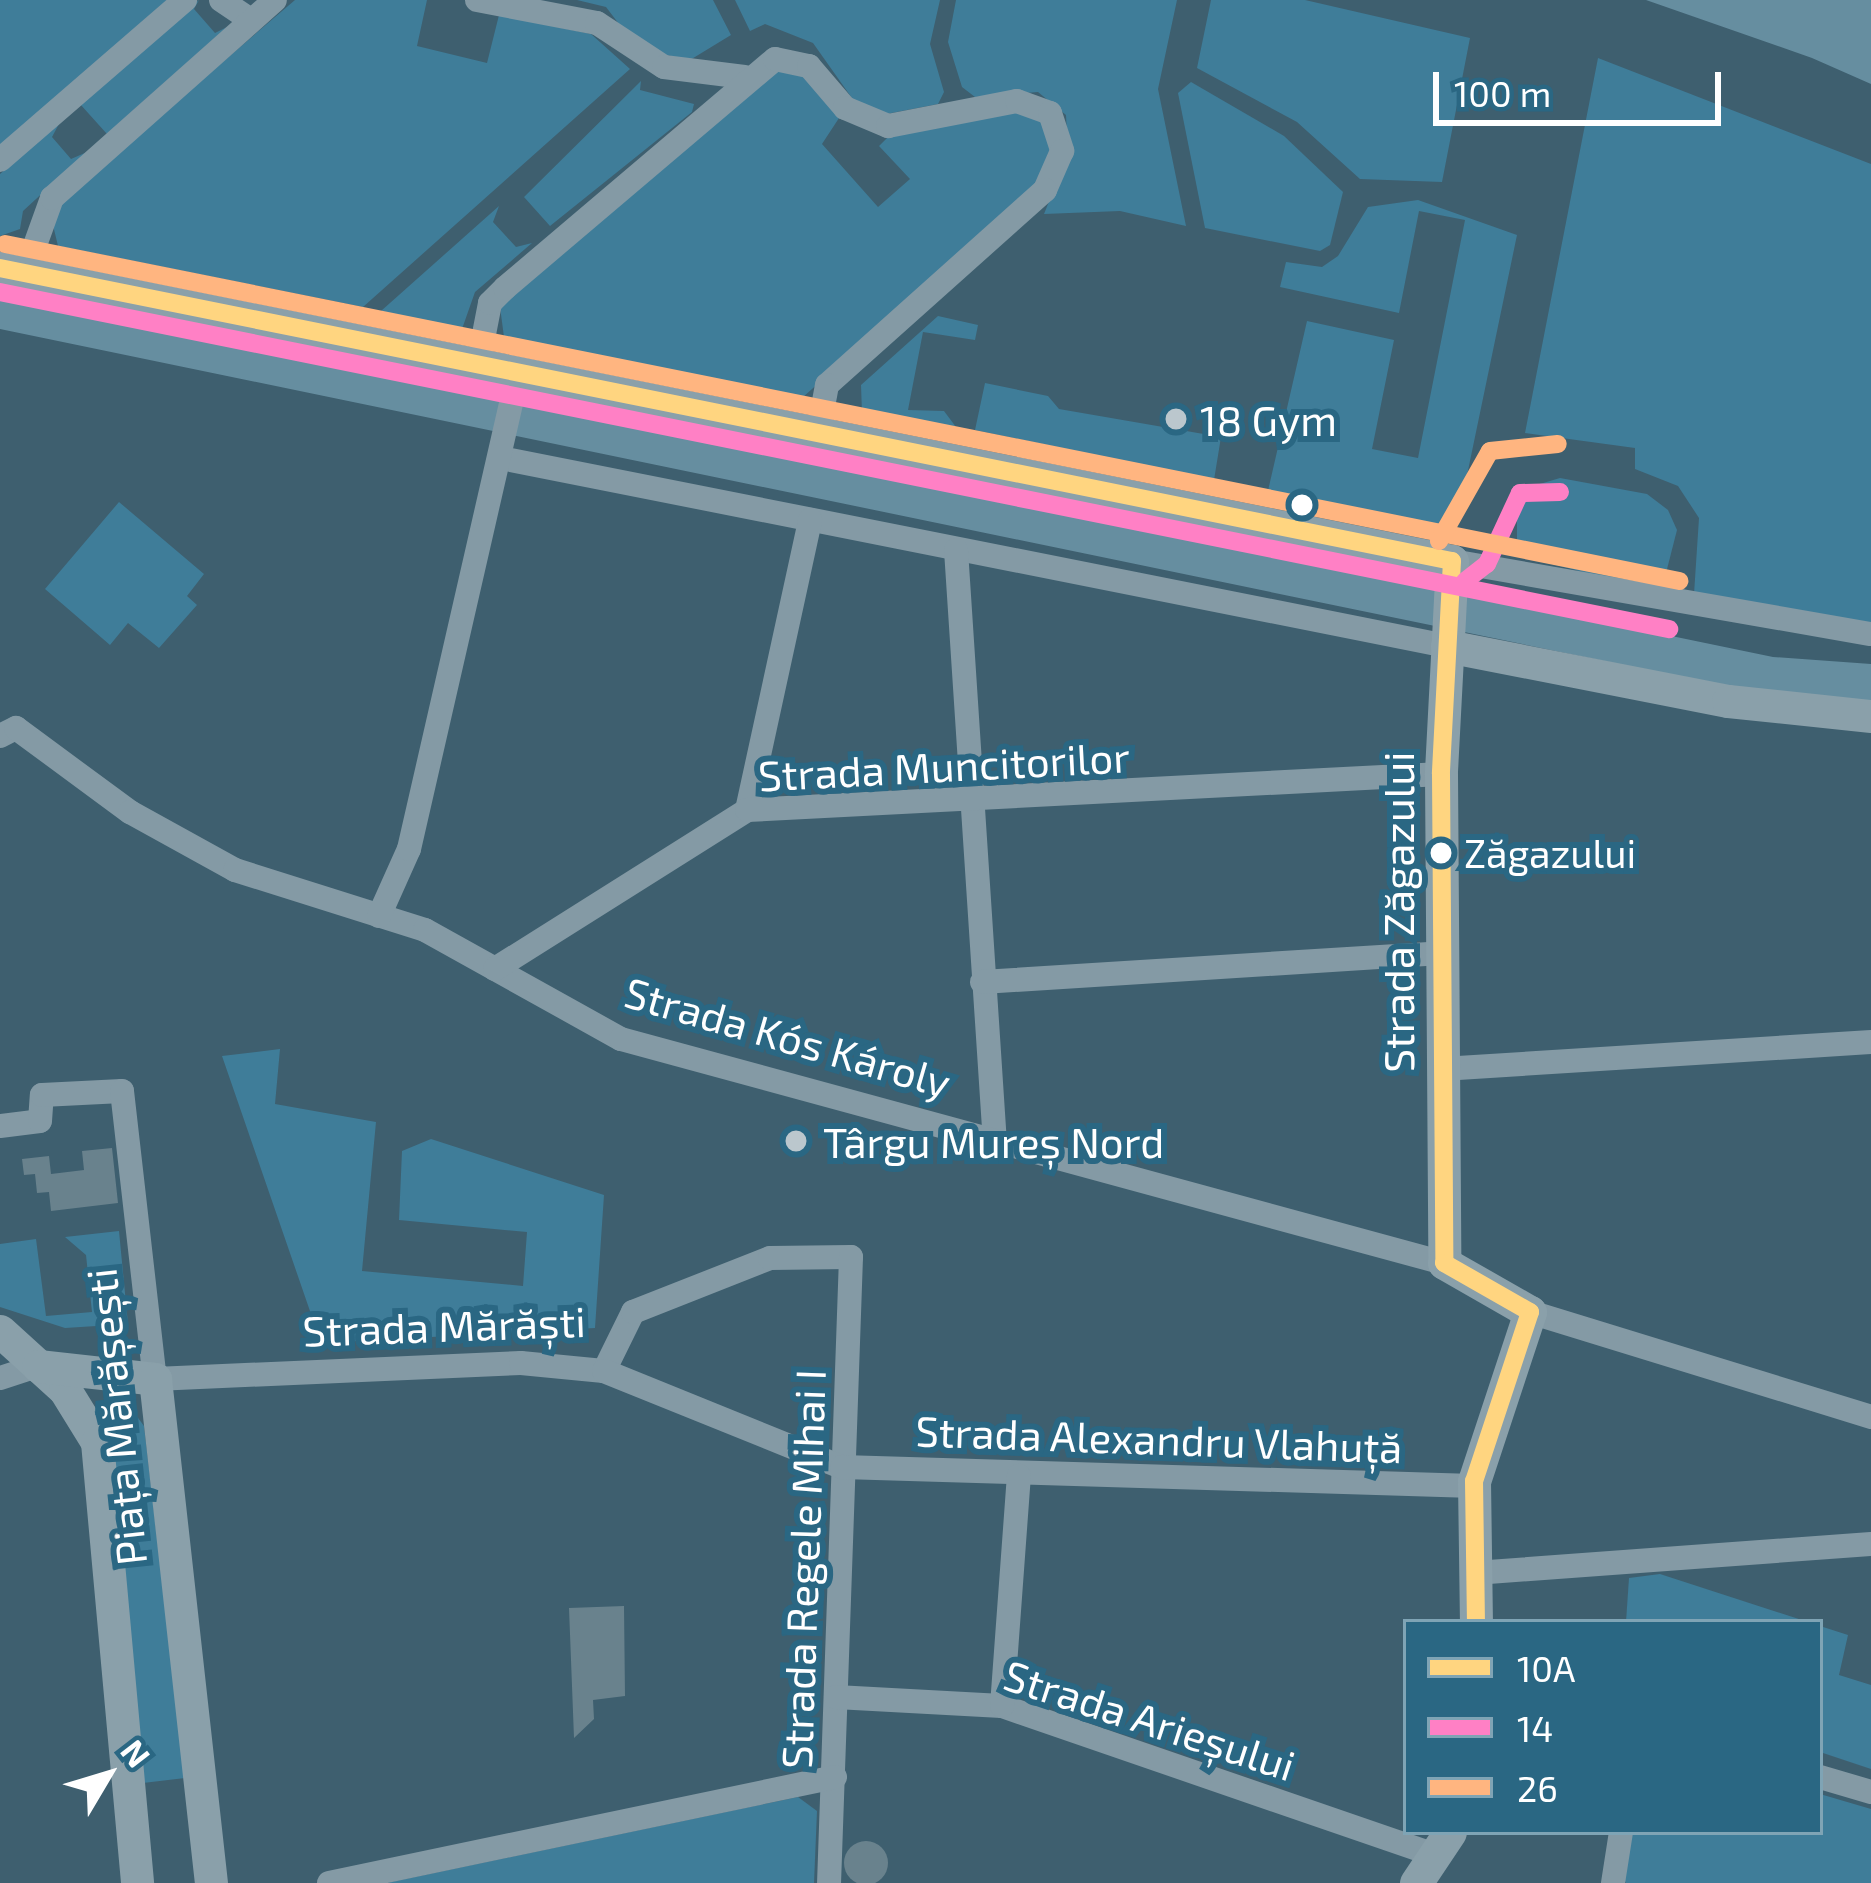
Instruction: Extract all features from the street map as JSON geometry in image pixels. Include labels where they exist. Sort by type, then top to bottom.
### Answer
[{"type":"street","points":[[0,160],[185,0]]},
{"type":"street","points":[[221,0],[249,19]]},
{"type":"street","points":[[275,0],[52,199],[13,271],[478,364],[517,380],[818,434],[1452,570],[1871,634]]},
{"type":"street","points":[[477,0],[597,23],[664,67],[744,77]]},
{"type":"street","points":[[478,364],[490,303],[744,77],[793,60],[856,116],[888,126],[1017,101],[1050,113],[1060,132],[1045,190],[827,386],[818,434]]},
{"type":"street","points":[[379,916],[409,849],[517,380]]},
{"type":"street","points":[[503,448],[956,550],[1447,635],[1728,701],[1871,716]]},
{"type":"street","points":[[747,811],[810,520]]},
{"type":"street","points":[[956,550],[994,1143]]},
{"type":"street","name":"Strada Zăgazului","points":[[1444,1263],[1441,774],[1452,570]]},
{"type":"street","name":"Strada Kós Károly","points":[[0,736],[16,728],[130,812],[235,870],[379,916],[495,969],[621,1039],[1444,1263],[1529,1312],[1871,1417]]},
{"type":"street","name":"Strada Muncitorilor","points":[[495,969],[747,811],[972,804],[1441,774]]},
{"type":"street","points":[[982,982],[1441,952]]},
{"type":"street","points":[[1442,1069],[1871,1042]]},
{"type":"street","name":"Piața Mărășești","points":[[0,1126],[40,1121],[42,1094],[122,1091],[211,1883]]},
{"type":"street","name":"Strada Mărăști","points":[[0,1378],[38,1366],[155,1379],[521,1363],[604,1371],[633,1312],[770,1258],[851,1257]]},
{"type":"street","name":"Strada Regele Mihai I","points":[[829,1883],[851,1257]]},
{"type":"street","points":[[1476,1619],[1474,1486],[1529,1312]]},
{"type":"street","name":"Piața Mărășești","points":[[0,1331],[38,1366],[97,1442],[137,1883]]},
{"type":"street","name":"Strada Alexandru Vlahuță","points":[[604,1371],[842,1468],[1474,1486]]},
{"type":"street","points":[[1003,1706],[1018,1476]]},
{"type":"street","points":[[1475,1573],[1871,1544]]},
{"type":"street","name":"Strada Arieșului","points":[[836,1697],[1003,1706],[1433,1857]]},
{"type":"street","points":[[328,1883],[835,1777]]},
{"type":"street","points":[[1823,1779],[1871,1792]]},
{"type":"street","points":[[1613,1883],[1621,1835]]},
{"type":"shaded area","points":[[0,0],[167,0],[0,147]]},
{"type":"shaded area","points":[[199,0],[194,9],[215,33],[227,27],[107,134],[80,104]]},
{"type":"shaded area","points":[[295,0],[427,0],[417,46],[487,63],[499,15],[591,34],[630,69],[363,307],[58,246],[52,221],[66,196]]},
{"type":"shaded area","points":[[577,0],[713,0],[731,35],[690,60],[638,49],[606,7]]},
{"type":"shaded area","points":[[735,0],[940,0],[930,44],[944,92],[938,104],[886,114],[859,108],[813,43],[765,24],[750,31]]},
{"type":"shaded area","points":[[956,0],[1177,0],[1158,89],[1186,226],[1120,211],[1044,214],[1068,154],[1066,115],[1038,92],[975,97],[962,87],[948,42]]},
{"type":"shaded area","points":[[1211,0],[1305,0],[1470,38],[1442,182],[1360,179],[1297,122],[1197,68]]},
{"type":"shaded area","points":[[1646,0],[1871,0],[1871,84],[1812,58]]},
{"type":"shaded area","points":[[1598,58],[1871,164],[1871,626],[1694,594],[1699,518],[1678,486],[1635,469],[1635,448],[1525,433]]},
{"type":"shaded area","points":[[774,69],[803,73],[841,115],[822,144],[878,207],[910,179],[879,146],[888,137],[1014,110],[1043,120],[1052,159],[1040,184],[802,398],[504,337],[500,307]]},
{"type":"shaded area","points":[[641,81],[640,90],[694,104],[692,112],[550,226],[524,197]]},
{"type":"shaded area","points":[[1191,82],[1284,136],[1343,192],[1330,245],[1320,251],[1205,228],[1178,93]]},
{"type":"shaded area","points":[[60,122],[52,137],[71,159],[87,152],[23,211],[20,229],[0,236],[0,174]]},
{"type":"shaded area","points":[[1418,200],[1517,235],[1455,533],[1267,495],[1307,321],[1394,340],[1372,449],[1418,458],[1465,220],[1419,211],[1399,313],[1280,287],[1286,262],[1322,267],[1338,256],[1368,207]]},
{"type":"shaded area","points":[[499,206],[493,222],[516,247],[532,243],[475,292],[462,329],[381,311]]},
{"type":"shaded area","points":[[0,290],[1773,657],[1871,664],[1871,703],[1773,696],[0,329]]},
{"type":"shaded area","points":[[938,316],[978,325],[975,340],[923,332],[908,410],[944,411],[959,431],[862,413],[861,385]]},
{"type":"shaded area","points":[[985,383],[1048,396],[1059,409],[1221,437],[1214,480],[975,430]]},
{"type":"shaded area","points":[[1560,478],[1647,494],[1668,510],[1677,530],[1665,577],[1645,588],[1517,555],[1517,512],[1533,486]]},
{"type":"shaded area","points":[[119,502],[204,574],[187,596],[197,605],[159,648],[128,623],[110,645],[45,589]]},
{"type":"shaded area","points":[[280,1049],[275,1104],[376,1122],[362,1271],[523,1286],[527,1232],[399,1220],[402,1151],[431,1139],[604,1195],[595,1328],[321,1343],[222,1056]]},
{"type":"shaded area","points":[[119,1231],[128,1324],[65,1328],[0,1307],[0,1244],[36,1239],[46,1316],[92,1312],[86,1255],[65,1237]]},
{"type":"shaded area","points":[[127,1403],[144,1426],[185,1778],[143,1783],[101,1422]]},
{"type":"shaded area","points":[[1660,1574],[1799,1619],[1626,1619],[1629,1578]]},
{"type":"shaded area","points":[[1823,1627],[1848,1635],[1839,1675],[1871,1685],[1871,1769],[1823,1753]]},
{"type":"shaded area","points":[[1823,1795],[1871,1809],[1871,1883],[1626,1883],[1621,1874],[1628,1835],[1823,1835]]},
{"type":"shaded area","points":[[798,1797],[817,1811],[814,1883],[386,1883]]},
{"type":"building","points":[[112,1148],[118,1203],[51,1211],[49,1192],[37,1193],[35,1174],[24,1175],[22,1159],[49,1156],[51,1174],[84,1170],[82,1151]]},
{"type":"building","points":[[624,1606],[625,1696],[593,1700],[594,1719],[574,1738],[569,1608]]},
{"type":"building","points":[[858,1843],[874,1843],[886,1855],[886,1871],[874,1883],[858,1883],[846,1871],[846,1855]]},
{"type":"transit line","name":"26","points":[[5,244],[1679,581]]},
{"type":"transit line","name":"10A","points":[[0,268],[1452,561],[1441,774],[1444,1263],[1530,1312],[1474,1481],[1476,1619]]},
{"type":"transit line","name":"14","points":[[0,292],[1669,629]]},
{"type":"transit line","name":"26","points":[[1439,541],[1490,451],[1558,444]]},
{"type":"transit line","name":"14","points":[[1465,581],[1487,564],[1520,493],[1560,492]]},
{"type":"place","name":"18 Gym","points":[[1176,419]]},
{"type":"place","name":"Zăgazului","points":[[1441,853]]},
{"type":"place","name":"Târgu Mureș Nord","points":[[796,1141]]}]
